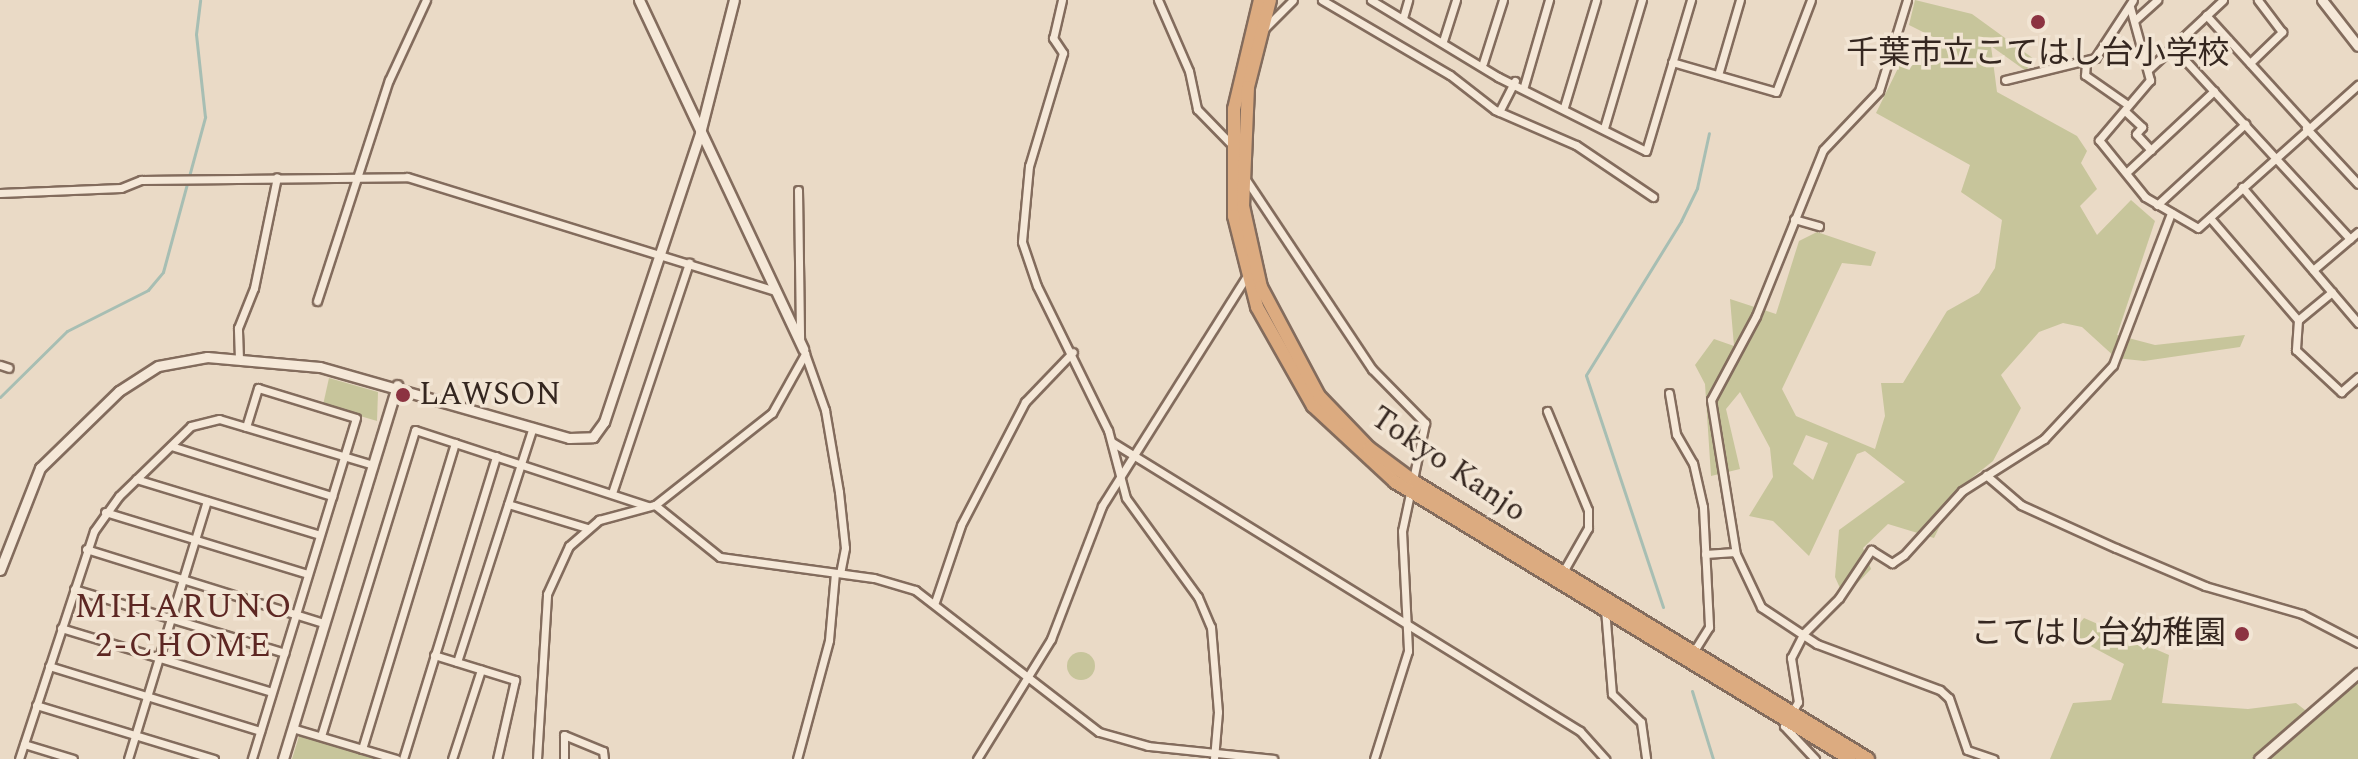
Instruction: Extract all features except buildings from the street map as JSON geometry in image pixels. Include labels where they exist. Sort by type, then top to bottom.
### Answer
[{"type":"highway","name":"Tokyo Kanjo","points":[[1260,0],[1231,144],[1234,216],[1246,277],[1266,329],[1313,406],[1360,454],[1868,759]]},
{"type":"highway","name":"Tokyo Kanjo","points":[[1270,0],[1248,87],[1241,175],[1250,251],[1294,358],[1344,424],[1408,484],[1563,572],[1608,605],[1694,651],[1792,715],[1850,759]]},
{"type":"street","points":[[317,301],[389,80],[426,0]]},
{"type":"street","points":[[639,0],[803,349],[825,410],[845,548],[838,573],[829,640],[797,759]]},
{"type":"street","points":[[0,570],[31,482],[119,391],[158,366],[239,359],[320,367],[397,385],[580,441],[600,431],[700,133],[734,0]]},
{"type":"street","points":[[1062,0],[1053,38],[1063,53],[1029,166],[1021,220],[1032,274],[1073,352],[1112,442],[1118,483],[1140,525],[1198,597],[1211,627],[1215,756]]},
{"type":"street","points":[[1158,0],[1189,71],[1197,109],[1231,144]]},
{"type":"street","points":[[1261,31],[1274,26],[1293,0]]},
{"type":"street","points":[[1322,0],[1438,67],[1499,112],[1576,145],[1653,197]]},
{"type":"street","points":[[1371,0],[1646,151],[1691,0]]},
{"type":"street","points":[[1403,18],[1408,0]]},
{"type":"street","points":[[1443,41],[1456,0]]},
{"type":"street","points":[[1483,63],[1503,0]]},
{"type":"street","points":[[1524,86],[1549,0]]},
{"type":"street","points":[[1564,107],[1596,0]]},
{"type":"street","points":[[1604,128],[1642,0]]},
{"type":"street","points":[[1718,75],[1740,0]]},
{"type":"street","points":[[1672,62],[1776,92],[1811,0]]},
{"type":"street","points":[[1907,0],[1879,91],[1823,150],[1756,316],[1711,400],[1735,552],[1761,607],[1830,650],[1940,690],[1949,698],[1967,750],[1993,759]]},
{"type":"street","points":[[2135,20],[2157,0]]},
{"type":"street","points":[[2149,69],[2223,0]]},
{"type":"street","points":[[2250,63],[2282,32],[2258,0]]},
{"type":"street","points":[[2322,0],[2358,46]]},
{"type":"street","points":[[2131,3],[2150,80],[2099,140],[2157,205],[2198,228],[2358,85]]},
{"type":"street","points":[[2131,3],[2086,62],[2085,75],[2127,108],[2142,127],[2136,134],[2151,150]]},
{"type":"street","points":[[2206,15],[2358,184]]},
{"type":"street","points":[[2173,47],[2350,239]]},
{"type":"street","points":[[2005,80],[2086,62]]},
{"type":"street","points":[[1499,112],[1515,81]]},
{"type":"street","points":[[2127,172],[2214,91]]},
{"type":"street","points":[[2157,205],[2245,124]]},
{"type":"street","points":[[1241,175],[1249,177],[1372,369],[1422,416],[1425,438],[1408,484],[1403,554],[1410,625],[1374,759]]},
{"type":"street","points":[[239,359],[238,328],[254,288],[277,177]]},
{"type":"street","points":[[0,193],[121,188],[141,180],[407,177],[484,196],[776,291]]},
{"type":"street","points":[[2242,187],[2358,323]]},
{"type":"street","points":[[537,759],[547,594],[569,546],[587,528],[652,505],[772,413],[803,349],[798,190]]},
{"type":"street","points":[[1815,759],[1784,726],[1792,715],[1791,658],[1804,633],[1839,598],[1871,550],[1892,563],[1986,475],[2044,439],[2113,365],[2171,213]]},
{"type":"street","points":[[2210,218],[2298,320],[2296,350],[2341,392],[2358,377]]},
{"type":"street","points":[[1794,219],[1819,226]]},
{"type":"street","points":[[2313,270],[2358,232]]},
{"type":"street","points":[[612,493],[689,263]]},
{"type":"street","points":[[977,759],[1051,639],[1102,506],[1136,458],[1246,277]]},
{"type":"street","points":[[2298,320],[2332,292]]},
{"type":"street","points":[[935,602],[961,525],[1025,402],[1073,352]]},
{"type":"street","points":[[0,365],[9,368]]},
{"type":"street","points":[[283,759],[397,385]]},
{"type":"street","points":[[246,427],[258,388],[356,418],[252,759]]},
{"type":"street","points":[[1669,393],[1676,434],[1693,463],[1703,507],[1709,627],[1694,651]]},
{"type":"street","points":[[1547,411],[1588,510],[1588,528],[1563,572]]},
{"type":"street","points":[[19,759],[86,549],[105,512],[200,421],[246,427],[373,465]]},
{"type":"street","points":[[457,662],[533,427]]},
{"type":"street","points":[[321,736],[415,430],[652,505],[720,557],[895,583],[935,602],[1099,732],[1215,756],[1273,759]]},
{"type":"street","points":[[1112,442],[1594,741],[1605,759]]},
{"type":"street","points":[[362,749],[455,443]]},
{"type":"street","points":[[171,446],[332,496]]},
{"type":"street","points":[[403,759],[496,456]]},
{"type":"street","points":[[1986,475],[2021,505],[2116,548],[2205,586],[2302,614],[2358,643]]},
{"type":"street","points":[[136,479],[320,535]]},
{"type":"street","points":[[128,759],[207,501]]},
{"type":"street","points":[[508,504],[587,528]]},
{"type":"street","points":[[105,512],[308,574]]},
{"type":"street","points":[[86,549],[324,623]]},
{"type":"street","points":[[1705,554],[1735,552]]},
{"type":"street","points":[[74,589],[284,653]]},
{"type":"street","points":[[1608,605],[1612,694],[1641,722],[1646,759]]},
{"type":"street","points":[[61,628],[272,692]]},
{"type":"street","points":[[434,655],[515,680],[497,759]]},
{"type":"street","points":[[49,666],[260,731]]},
{"type":"street","points":[[452,759],[481,670]]},
{"type":"street","points":[[2259,759],[2358,673]]},
{"type":"street","points":[[36,705],[214,759]]},
{"type":"street","points":[[292,728],[396,759]]},
{"type":"street","points":[[564,759],[564,735],[603,751],[604,759]]},
{"type":"street","points":[[24,744],[73,759]]},
{"type":"shaded area","points":[[1915,0],[1972,14],[2034,59],[2026,71],[1991,46],[1997,92],[2077,136],[2087,151],[2081,163],[2097,189],[2080,206],[2097,235],[2131,200],[2155,221],[2117,335],[2155,345],[2245,335],[2240,347],[2144,361],[2116,358],[2082,327],[2063,323],[2039,332],[2001,375],[2021,408],[1993,461],[1958,489],[1934,538],[1888,524],[1863,548],[1871,569],[1844,597],[1835,577],[1839,530],[1905,482],[1865,451],[1857,454],[1809,556],[1773,521],[1749,516],[1773,477],[1770,448],[1740,392],[1726,409],[1740,469],[1711,476],[1705,384],[1695,365],[1714,339],[1734,346],[1730,299],[1776,314],[1799,241],[1817,232],[1876,252],[1871,266],[1842,263],[1782,389],[1796,416],[1875,449],[1885,416],[1881,383],[1903,383],[1947,311],[1979,293],[1995,268],[2002,220],[1961,192],[1970,165],[1876,113],[1905,54],[1933,60],[1933,37],[1909,25]],"holes":[[[1806,435],[1828,443],[1813,480],[1793,464]]]},
{"type":"shaded area","points":[[329,378],[378,392],[377,421],[323,405]]},
{"type":"shaded area","points":[[2084,618],[2169,655],[2162,703],[2248,709],[2296,703],[2314,717],[2358,677],[2358,759],[2050,759],[2073,703],[2111,700],[2124,664],[2070,635]]},
{"type":"shaded area","points":[[1081,652],[1091,656],[1095,666],[1091,676],[1081,680],[1071,676],[1067,666],[1071,656]]},
{"type":"shaded area","points":[[300,733],[383,759],[292,759]]},
{"type":"waterway","points":[[0,397],[67,331],[148,290],[163,272],[205,117],[196,34],[200,0]]},
{"type":"waterway","points":[[1663,607],[1586,375],[1681,221],[1697,188],[1709,133]]},
{"type":"waterway","points":[[1692,691],[1713,759]]},
{"type":"place","name":"千葉市立こてはし台小学校","points":[[2038,22]]},
{"type":"place","name":"LAWSON","points":[[403,395]]},
{"type":"place","name":"こてはし台幼稚園","points":[[2242,634]]},
{"type":"district","name":"MIHARUNO 2-CHOME","points":[[184,626]]}]
